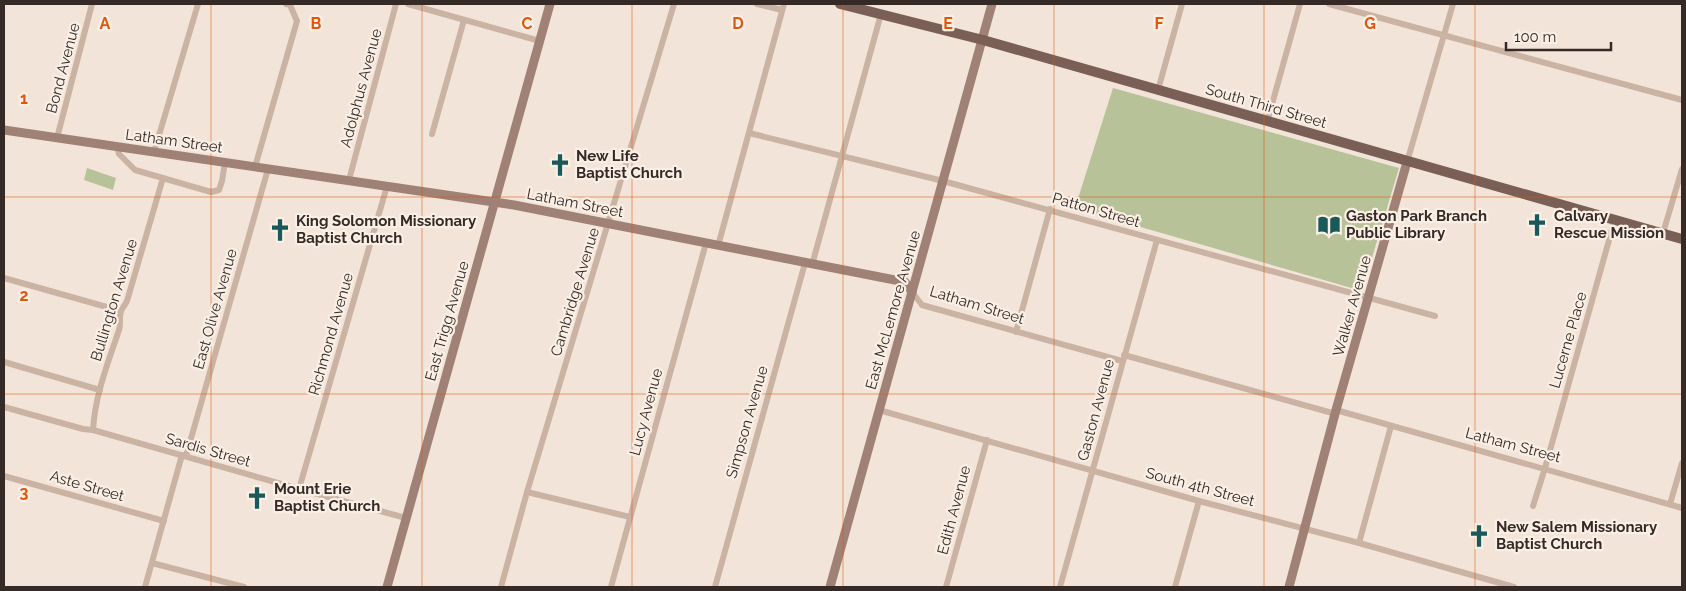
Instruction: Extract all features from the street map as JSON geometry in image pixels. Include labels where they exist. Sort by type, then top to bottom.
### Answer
[{"type":"main road","name":"South Third Street","points":[[840,4],[982,40],[1682,239]]},
{"type":"street","name":"Bond Avenue","points":[[57,138],[92,4]]},
{"type":"street","points":[[154,152],[198,4]]},
{"type":"street","points":[[255,166],[297,21],[290,5],[286,4]]},
{"type":"street","name":"Adolphus Avenue","points":[[349,180],[396,4]]},
{"type":"street","points":[[408,4],[540,41]]},
{"type":"street","name":"East Trigg Avenue","points":[[387,587],[550,4]]},
{"type":"street","name":"Cambridge Avenue","points":[[501,587],[527,492],[674,4]]},
{"type":"street","points":[[718,246],[783,7],[757,4]]},
{"type":"street","points":[[982,40],[992,4]]},
{"type":"street","points":[[1158,90],[1182,4]]},
{"type":"street","points":[[1267,122],[1300,4]]},
{"type":"street","points":[[1329,4],[1682,100]]},
{"type":"street","name":"Walker Avenue","points":[[1289,587],[1368,297],[1453,4]]},
{"type":"street","name":"Simpson Avenue","points":[[715,587],[881,14]]},
{"type":"street","points":[[432,134],[464,20]]},
{"type":"street","name":"East McLemore Avenue","points":[[830,587],[982,40]]},
{"type":"street","name":"Latham Street","points":[[4,130],[495,202],[904,282],[922,306],[1016,332],[1391,426],[1546,468],[1682,508]]},
{"type":"street","name":"Patton Street","points":[[749,132],[943,180],[1436,316]]},
{"type":"street","points":[[117,146],[119,154],[135,170],[215,191],[221,186],[225,162]]},
{"type":"street","name":"East Olive Avenue","points":[[145,587],[268,169]]},
{"type":"street","points":[[1663,234],[1682,169]]},
{"type":"street","name":"Bullington Avenue","points":[[92,430],[93,417],[112,345],[121,323],[121,311],[128,301],[163,178]]},
{"type":"street","name":"Richmond Avenue","points":[[299,489],[387,186]]},
{"type":"street","points":[[1016,332],[1050,210]]},
{"type":"street","name":"Lucerne Place","points":[[1532,506],[1546,468],[1616,219]]},
{"type":"street","name":"Gaston Avenue","points":[[1060,587],[1157,240]]},
{"type":"street","name":"Lucy Avenue","points":[[611,587],[706,243]]},
{"type":"street","points":[[4,278],[121,311]]},
{"type":"street","points":[[4,362],[100,390]]},
{"type":"street","name":"Sardis Street","points":[[4,407],[406,518]]},
{"type":"street","name":"South 4th Street","points":[[879,410],[1199,501],[1359,543],[1499,585],[1514,587]]},
{"type":"street","points":[[1359,543],[1391,426]]},
{"type":"street","name":"Edith Avenue","points":[[946,587],[986,440]]},
{"type":"street","points":[[1670,504],[1682,463]]},
{"type":"street","name":"Aste Street","points":[[4,476],[164,521]]},
{"type":"street","points":[[527,492],[630,517]]},
{"type":"street","points":[[1175,587],[1199,501]]},
{"type":"street","points":[[152,563],[244,587]]},
{"type":"green space","points":[[1113,88],[1399,168],[1362,291],[1075,208]]},
{"type":"green space","points":[[87,168],[116,178],[113,190],[84,180]]},
{"type":"place","name":"New Life Baptist Church","points":[[560,165]]},
{"type":"place","name":"Gaston Park Branch Public Library","points":[[1329,225]]},
{"type":"place","name":"Calvary Rescue Mission","points":[[1537,225]]},
{"type":"place","name":"King Solomon Missionary Baptist Church","points":[[280,230]]},
{"type":"place","name":"Mount Erie Baptist Church","points":[[257,498]]},
{"type":"place","name":"New Salem Missionary Baptist Church","points":[[1479,536]]}]
